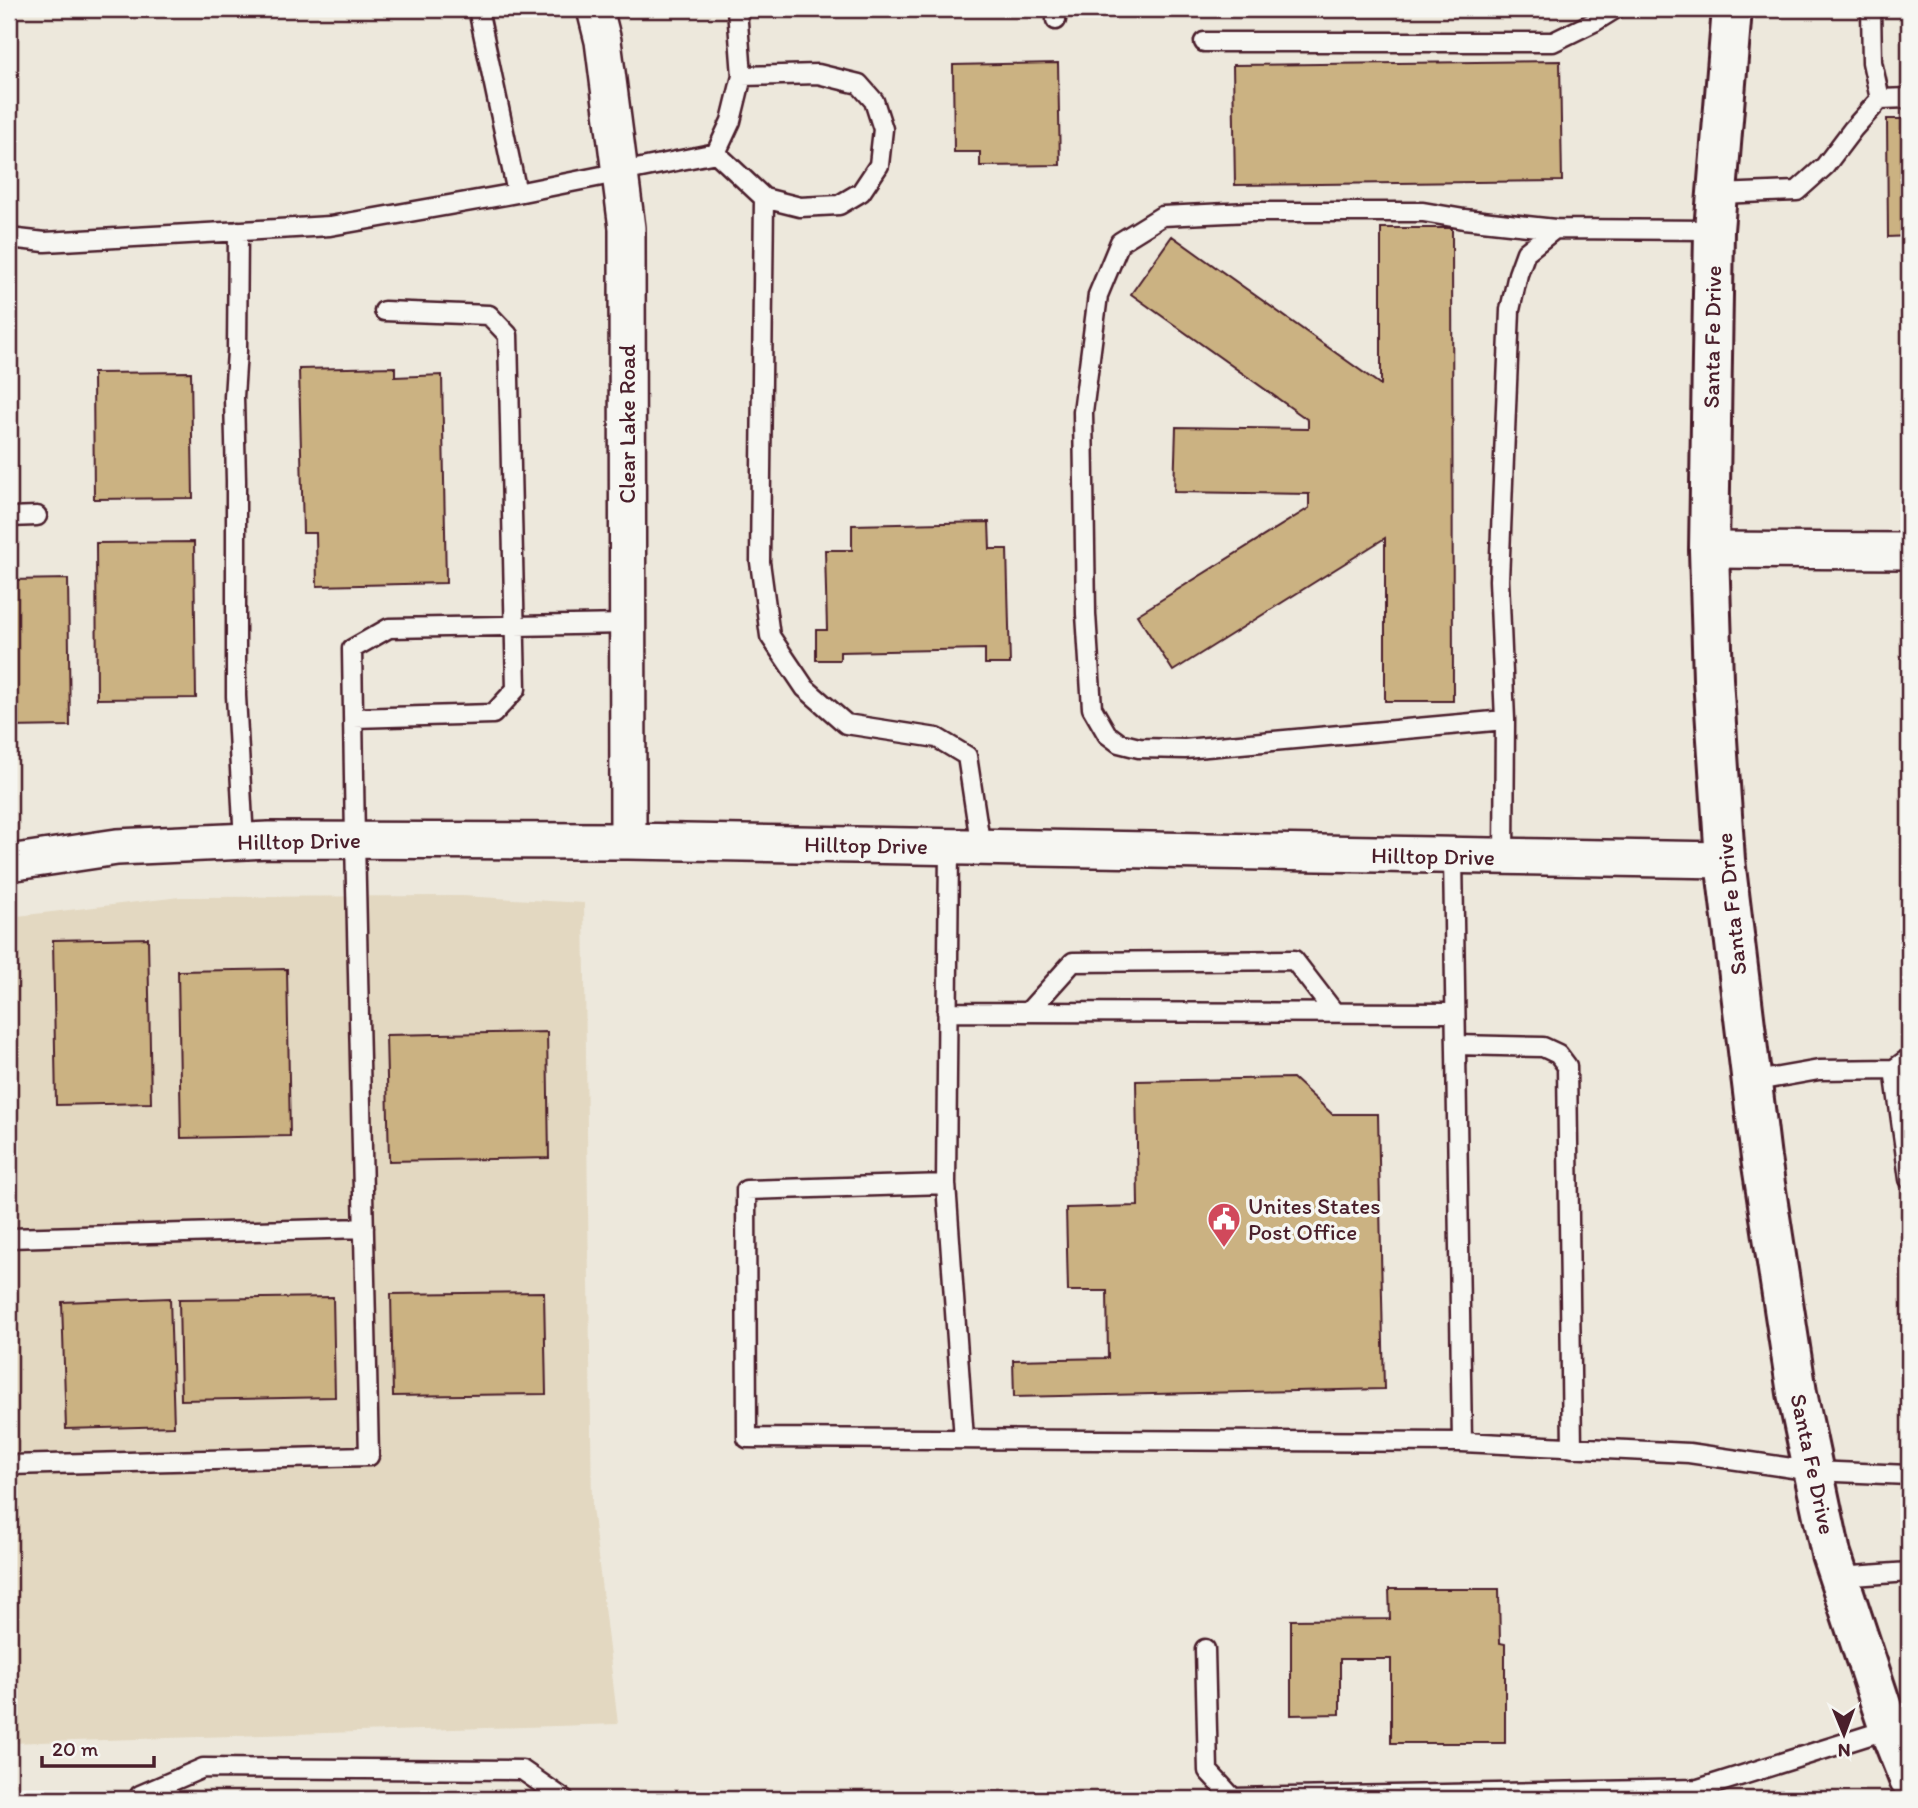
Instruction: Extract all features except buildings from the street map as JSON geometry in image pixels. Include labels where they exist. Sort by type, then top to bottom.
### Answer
[{"type":"main road","name":"Santa Fe Drive","points":[[1732,9],[1726,58],[1716,212],[1709,550],[1713,679],[1725,860],[1751,1082],[1797,1393],[1831,1553],[1889,1728],[1909,1779]]},
{"type":"street","name":"Clear Lake Road","points":[[595,9],[603,41],[627,228],[628,841]]},
{"type":"street","points":[[1709,550],[1909,551]]},
{"type":"street","name":"Hilltop Drive","points":[[9,863],[117,847],[244,841],[628,841],[1725,860]]},
{"type":"lane","points":[[478,9],[517,193]]},
{"type":"lane","points":[[716,153],[732,121],[742,76],[737,9]]},
{"type":"lane","points":[[1204,41],[1553,42],[1615,9]]},
{"type":"lane","points":[[1871,9],[1872,62],[1880,99]]},
{"type":"lane","points":[[716,153],[764,198],[800,207],[839,205],[862,192],[879,165],[883,129],[874,101],[859,84],[818,74],[742,76]]},
{"type":"lane","points":[[1505,720],[1185,749],[1139,748],[1119,743],[1107,734],[1092,708],[1086,614],[1083,412],[1098,295],[1120,242],[1163,216],[1250,212],[1423,212],[1555,229],[1716,212],[1797,191],[1825,166],[1880,99],[1909,98]]},
{"type":"lane","points":[[9,238],[45,242],[330,226],[517,193],[716,153]]},
{"type":"lane","points":[[764,198],[760,562],[770,636],[806,688],[846,724],[937,738],[967,756],[965,847],[947,1012],[946,1184],[964,1439]]},
{"type":"lane","points":[[1504,857],[1505,720],[1499,580],[1510,310],[1526,252],[1555,229]]},
{"type":"lane","points":[[238,231],[234,397],[236,696],[244,841]]},
{"type":"lane","points":[[354,718],[493,714],[516,689],[508,335],[489,315],[384,311]]},
{"type":"lane","points":[[9,517],[37,516]]},
{"type":"lane","points":[[9,1465],[369,1456],[352,649],[389,628],[628,624]]},
{"type":"lane","points":[[1453,856],[1462,1442]]},
{"type":"lane","points":[[1028,1012],[1073,962],[1294,960],[1334,1013]]},
{"type":"lane","points":[[947,1012],[1455,1013]]},
{"type":"lane","points":[[1456,1045],[1543,1047],[1558,1054],[1567,1066],[1572,1448]]},
{"type":"lane","points":[[1751,1082],[1819,1070],[1894,1069],[1909,1058]]},
{"type":"lane","points":[[1894,1069],[1909,1179]]},
{"type":"lane","points":[[946,1184],[746,1190],[747,1438],[1462,1442],[1689,1453],[1814,1471],[1909,1475]]},
{"type":"lane","points":[[9,1238],[364,1228]]},
{"type":"lane","points":[[1839,1577],[1909,1572]]},
{"type":"lane","points":[[1205,1649],[1208,1772],[1233,1798],[1698,1789],[1889,1728]]},
{"type":"lane","points":[[138,1799],[140,1795],[203,1768],[522,1770],[564,1799]]},
{"type":"shaded area","points":[[462,896],[584,903],[592,1507],[618,1724],[9,1743],[9,917],[180,897]]},
{"type":"place","name":"Unites States Post Office","points":[[1224,1249]]}]
